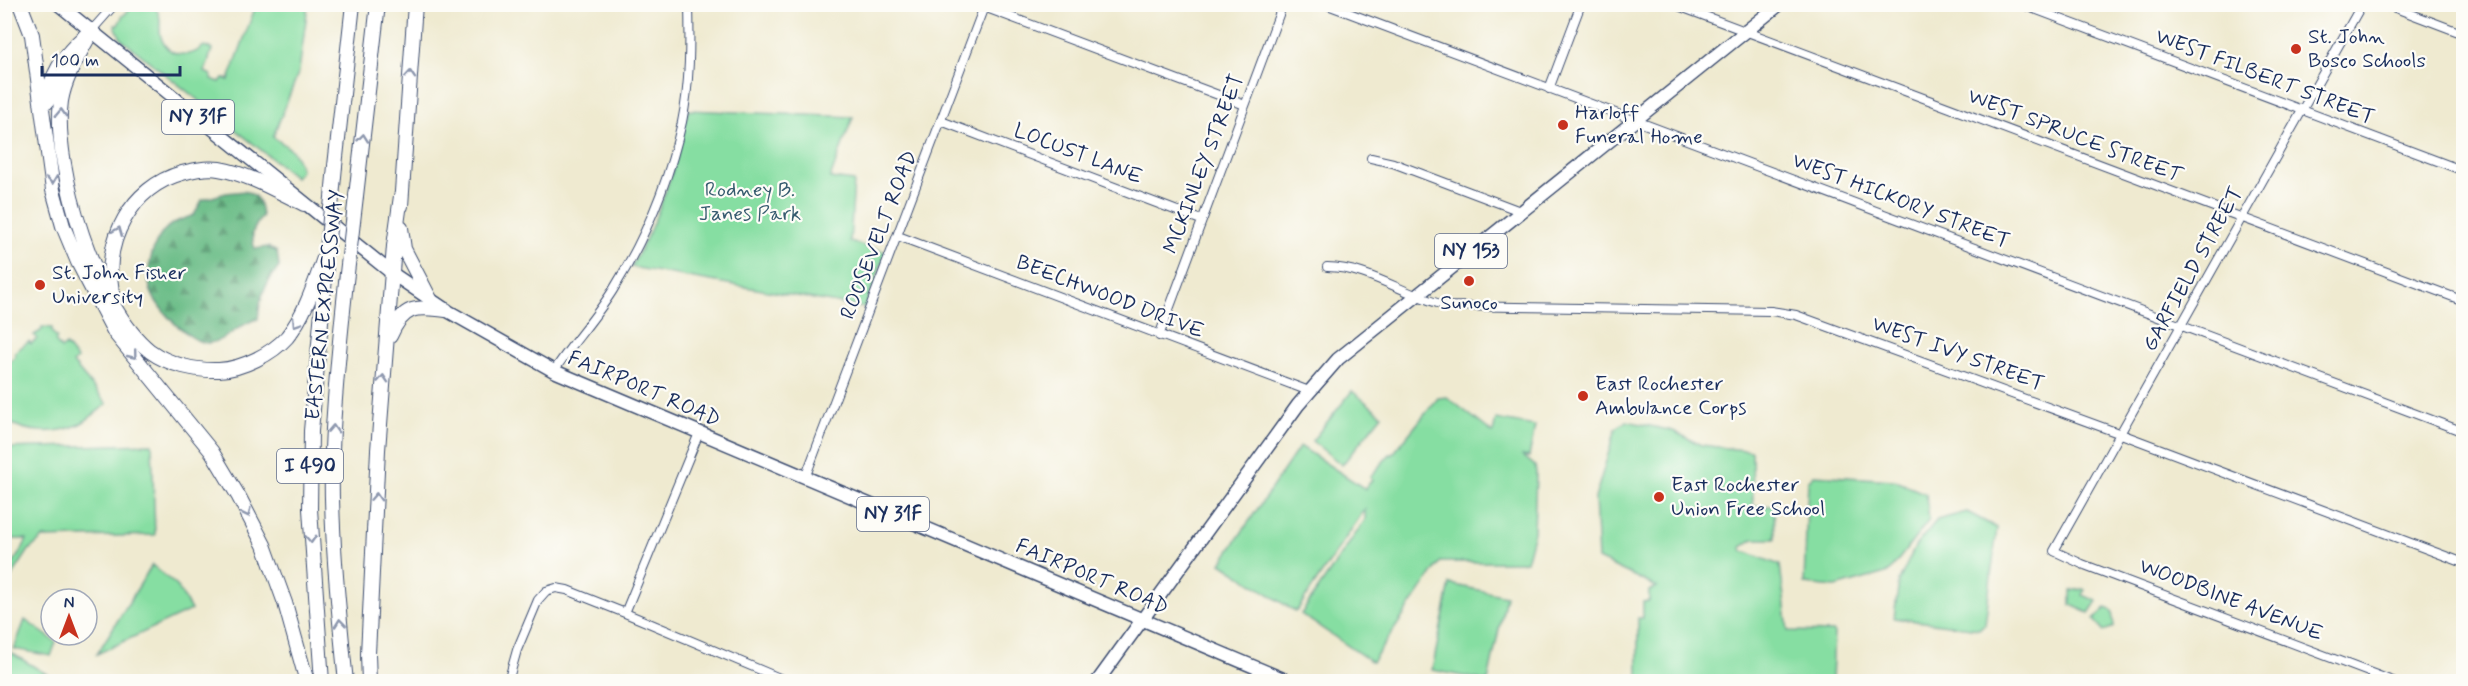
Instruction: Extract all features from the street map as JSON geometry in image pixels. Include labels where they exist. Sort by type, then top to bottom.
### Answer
[{"type":"highway","points":[[20,4],[32,35],[53,190],[63,226],[78,262],[115,333],[212,452],[239,497],[264,545],[307,681]]},
{"type":"highway","name":"EASTERN EXPRESSWAY","points":[[322,681],[310,509],[311,432],[335,166],[353,4]]},
{"type":"highway","name":"EASTERN EXPRESSWAY","points":[[346,681],[333,528],[332,451],[336,375],[378,4]]},
{"type":"highway","points":[[415,4],[401,196],[401,235],[404,249],[430,299]]},
{"type":"highway","points":[[45,122],[49,87],[62,59],[92,30]]},
{"type":"highway","points":[[92,30],[68,79],[61,99],[60,126],[66,173],[75,213],[115,309],[144,345],[152,352],[171,361],[206,371],[239,367],[267,353],[286,338],[304,309],[327,250]]},
{"type":"highway","points":[[115,309],[110,268],[114,243],[123,221],[138,200],[167,177],[191,170],[217,168],[244,176],[304,204]]},
{"type":"highway","points":[[369,681],[368,654],[378,450],[397,211],[401,196]]},
{"type":"highway","points":[[386,349],[397,321],[407,311],[418,308],[446,310]]},
{"type":"main road","name":"FAIRPORT ROAD","points":[[58,4],[393,274],[446,310],[554,371],[1290,681]]},
{"type":"main road","name":"NY 153","points":[[1096,681],[1309,391],[1338,359],[1780,4]]},
{"type":"street","points":[[92,30],[115,4]]},
{"type":"street","points":[[554,371],[602,307],[627,266],[645,230],[663,184],[684,110],[689,61],[689,4]]},
{"type":"street","name":"MCKINLEY STREET","points":[[1159,336],[1283,4]]},
{"type":"street","name":"WEST HICKORY STREET","points":[[1325,4],[2463,432]]},
{"type":"street","points":[[1550,89],[1581,4]]},
{"type":"street","name":"WEST SPRUCE STREET","points":[[1673,4],[2463,301]]},
{"type":"street","name":"WEST FILBERT STREET","points":[[2020,4],[2463,171]]},
{"type":"street","name":"GARFIELD STREET","points":[[2054,551],[2362,4]]},
{"type":"street","points":[[2385,4],[2463,34]]},
{"type":"street","points":[[984,6],[1245,105]]},
{"type":"street","name":"ROOSEVELT ROAD","points":[[806,478],[984,6]]},
{"type":"street","name":"LOCUST LANE","points":[[941,121],[1202,220]]},
{"type":"street","points":[[1371,158],[1393,163],[1520,211]]},
{"type":"street","name":"BEECHWOOD DRIVE","points":[[898,236],[1309,391]]},
{"type":"street","name":"WEST IVY STREET","points":[[1327,267],[1344,267],[1432,303],[1448,306],[1784,312],[1817,321],[2463,563]]},
{"type":"street","points":[[625,613],[699,434]]},
{"type":"street","name":"WOODBINE AVENUE","points":[[2054,551],[2082,564],[2395,681]]},
{"type":"street","points":[[508,681],[517,650],[534,608],[546,591],[556,588],[567,590],[625,613],[789,681]]},
{"type":"green space","points":[[134,5],[149,5],[156,9],[161,37],[168,49],[186,54],[204,46],[212,49],[205,72],[211,75],[211,79],[220,82],[223,78],[229,80],[256,5],[308,5],[299,71],[273,137],[288,147],[297,158],[301,171],[295,177],[121,39],[115,25],[118,25],[122,17]]},
{"type":"green space","name":"Rodney B. Janes Park","points":[[688,110],[853,117],[830,178],[854,181],[850,242],[886,252],[865,308],[631,267],[650,231],[666,191]]},
{"type":"green space","points":[[245,191],[256,198],[261,208],[262,217],[253,236],[255,249],[268,247],[277,252],[279,267],[264,291],[258,319],[245,324],[216,342],[202,342],[176,325],[154,298],[149,269],[154,247],[165,230],[174,223],[194,215],[202,200],[226,193]]},
{"type":"green space","points":[[42,327],[52,328],[57,338],[55,341],[61,349],[66,345],[77,359],[73,363],[107,404],[71,428],[52,431],[32,430],[5,420],[5,366],[16,356],[14,353],[29,341],[31,344],[37,339],[34,335],[41,331]]},
{"type":"green space","points":[[1352,391],[1382,415],[1342,465],[1312,441]]},
{"type":"green space","points":[[1447,397],[1493,433],[1496,419],[1535,426],[1529,457],[1523,456],[1535,466],[1536,473],[1534,532],[1526,562],[1440,562],[1372,662],[1301,614],[1365,520],[1365,509],[1296,612],[1221,563],[1300,446],[1365,489],[1372,480],[1370,477],[1390,454],[1392,455],[1438,398]]},
{"type":"green space","points":[[1627,421],[1673,431],[1701,445],[1752,451],[1753,506],[1774,506],[1775,539],[1754,539],[1741,547],[1743,551],[1780,565],[1788,631],[1834,632],[1832,681],[1638,681],[1638,618],[1643,618],[1643,602],[1649,601],[1649,591],[1657,587],[1598,559],[1595,498],[1616,428]]},
{"type":"green space","points":[[152,444],[155,535],[43,538],[29,550],[5,587],[7,574],[27,539],[5,539],[5,448]]},
{"type":"green space","points":[[1814,475],[1894,480],[1926,494],[1929,520],[1889,572],[1836,587],[1804,584],[1808,481]]},
{"type":"green space","points":[[1967,512],[1997,528],[1985,624],[1979,629],[1894,618],[1899,581],[1916,545],[1937,520]]},
{"type":"green space","points":[[152,565],[177,586],[191,610],[97,654]]},
{"type":"green space","points":[[1450,584],[1506,596],[1488,681],[1432,670]]},
{"type":"green space","points":[[2085,590],[2083,595],[2097,601],[2089,613],[2071,605],[2071,591]]},
{"type":"green space","points":[[2106,608],[2112,611],[2114,627],[2104,631],[2094,620]]},
{"type":"green space","points":[[25,620],[39,630],[39,647],[54,647],[51,656],[14,649]]},
{"type":"green space","points":[[5,649],[58,681],[5,681]]},
{"type":"place","name":"St. John Bosco Schools","points":[[2296,49]]},
{"type":"place","name":"Harloff Funeral Home","points":[[1563,125]]},
{"type":"place","name":"Sunoco","points":[[1469,281]]},
{"type":"place","name":"St. John Fisher University","points":[[40,285]]},
{"type":"place","name":"East Rochester Ambulance Corps","points":[[1583,396]]},
{"type":"place","name":"East Rochester Union Free School","points":[[1659,497]]}]
